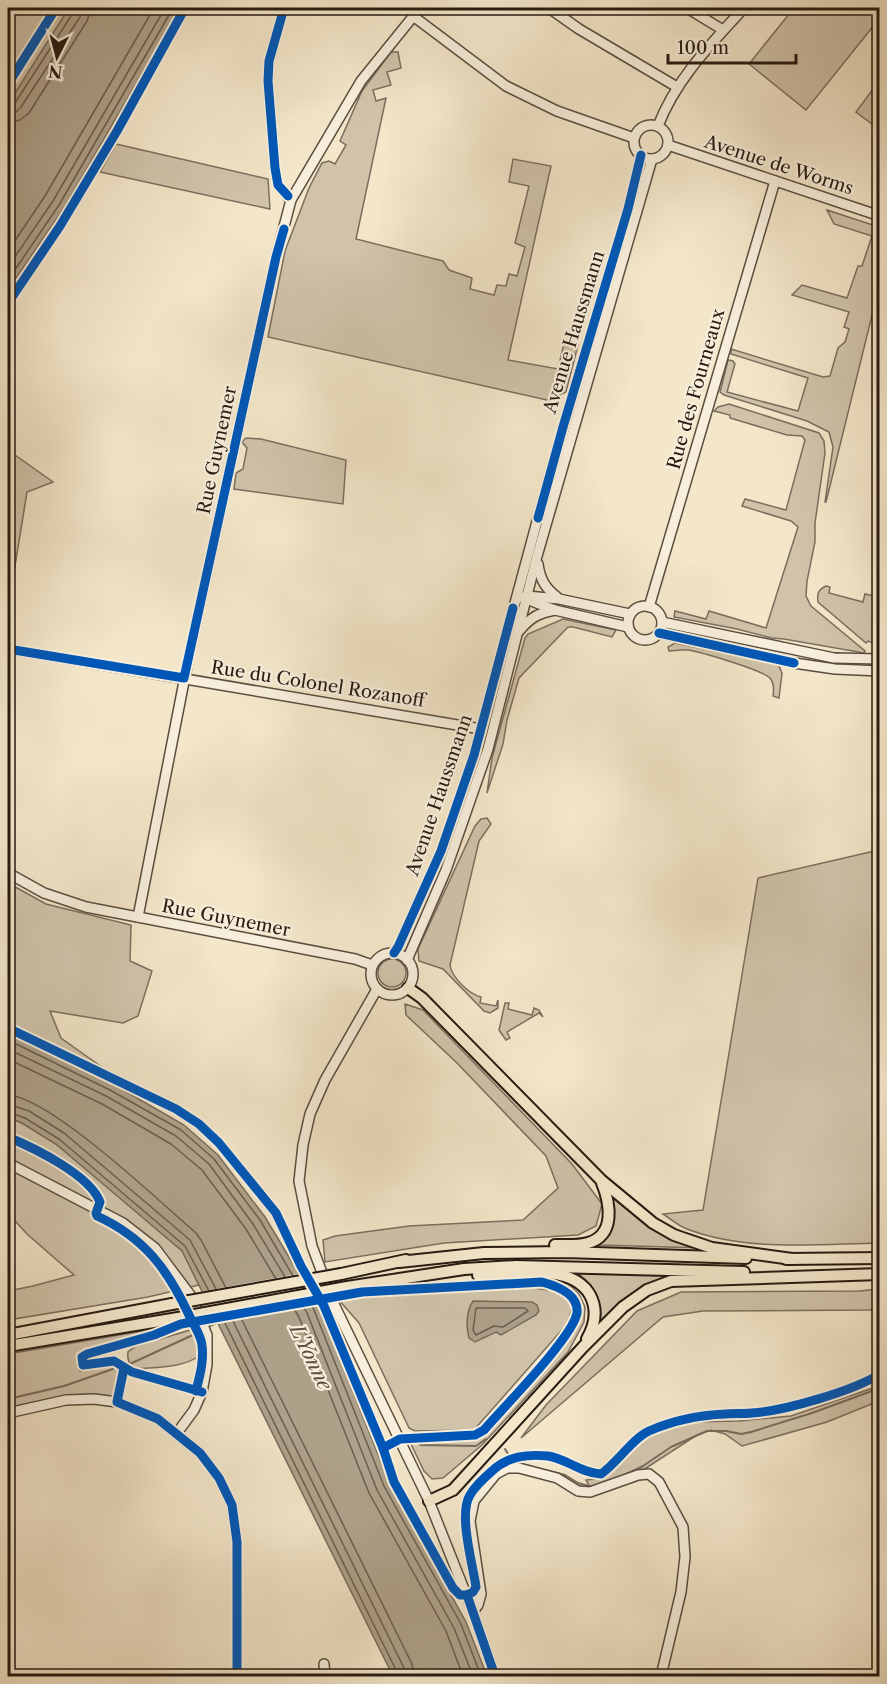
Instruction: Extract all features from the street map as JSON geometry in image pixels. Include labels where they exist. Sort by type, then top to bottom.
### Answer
[{"type":"main road","points":[[408,988],[422,998],[601,1180],[653,1223],[674,1235],[712,1248],[792,1259]]},
{"type":"main road","points":[[8,1335],[341,1274],[437,1253],[588,1243],[600,1237],[608,1224],[611,1213],[609,1199],[601,1180]]},
{"type":"main road","points":[[399,1262],[484,1253],[566,1252],[792,1259],[879,1258]]},
{"type":"main road","points":[[8,1346],[386,1280],[464,1269],[516,1266],[639,1268],[819,1275]]},
{"type":"main road","points":[[386,1280],[551,1273],[569,1276],[585,1287],[593,1301],[596,1316],[592,1332],[583,1347]]},
{"type":"main road","points":[[429,1501],[453,1490],[583,1347],[623,1307],[647,1290],[670,1281],[879,1274]]},
{"type":"street","points":[[284,8],[269,61],[268,81],[278,185],[291,200]]},
{"type":"street","name":"Rue Guynemer","points":[[372,965],[355,959],[138,918],[184,678],[276,257],[291,200],[360,81],[420,8]]},
{"type":"street","points":[[549,8],[579,29],[677,87]]},
{"type":"street","points":[[687,8],[723,30]]},
{"type":"street","points":[[658,126],[677,87],[744,8]]},
{"type":"street","points":[[413,16],[506,86],[557,111],[634,138]]},
{"type":"street","points":[[652,124],[658,126],[665,132],[668,145],[663,155],[652,159],[640,155],[635,148],[634,138],[640,128],[652,124]]},
{"type":"street","name":"Avenue de Worms","points":[[668,145],[879,216]]},
{"type":"street","name":"Avenue Haussmann","points":[[394,953],[441,851],[474,755],[563,427],[634,186],[640,155]]},
{"type":"street","name":"Avenue Haussmann","points":[[407,960],[446,870],[488,749],[537,556],[652,159]]},
{"type":"street","name":"Rue des Fourneaux","points":[[649,607],[775,181]]},
{"type":"street","points":[[537,556],[542,580],[550,592],[559,599]]},
{"type":"street","points":[[516,595],[559,599],[630,614]]},
{"type":"street","points":[[527,597],[555,610],[628,627]]},
{"type":"street","points":[[638,607],[649,607],[658,612],[662,622],[659,633],[651,639],[640,640],[631,634],[628,627],[630,614],[638,607]]},
{"type":"street","points":[[518,633],[531,618],[542,612],[555,610]]},
{"type":"street","points":[[662,622],[834,657],[879,659]]},
{"type":"street","points":[[659,633],[794,663],[835,669],[879,671]]},
{"type":"street","name":"Rue du Colonel Rozanoff","points":[[8,649],[481,729]]},
{"type":"street","points":[[8,873],[44,893],[86,907],[138,918]]},
{"type":"street","points":[[394,953],[407,960],[412,970],[408,988],[389,995],[377,989],[371,978],[372,965],[381,956],[394,953]]},
{"type":"street","points":[[377,989],[325,1080],[310,1114],[303,1145],[299,1181],[312,1246],[333,1302],[429,1501],[473,1612],[495,1677]]},
{"type":"street","points":[[8,1164],[123,1223],[155,1248],[191,1296],[207,1335],[207,1365],[202,1392],[194,1410],[177,1432]]},
{"type":"street","points":[[8,1413],[66,1400],[94,1399],[117,1402],[158,1419],[177,1432],[200,1453],[219,1478],[232,1505],[237,1542],[237,1677]]},
{"type":"street","points":[[473,1612],[481,1594],[470,1521],[474,1501],[495,1474],[507,1468],[519,1468],[557,1478],[578,1491],[590,1492],[638,1475],[649,1474],[659,1482],[682,1527],[685,1557],[681,1592],[661,1677]]},
{"type":"street","points":[[324,1664],[325,1677]]},
{"type":"shaded area","points":[[8,8],[77,8],[8,112]]},
{"type":"shaded area","points":[[794,8],[870,8],[879,15],[879,19],[806,110],[749,64]]},
{"type":"shaded area","points":[[391,52],[398,52],[401,68],[387,72],[391,85],[373,90],[376,101],[386,98],[356,239],[443,261],[449,270],[472,278],[470,289],[494,295],[497,285],[506,286],[509,274],[517,276],[525,247],[515,243],[529,186],[509,182],[513,159],[551,166],[508,360],[558,369],[565,339],[578,345],[566,392],[547,400],[268,337],[285,251],[309,188],[322,163],[329,161],[335,164],[346,145],[340,141],[362,91]]},
{"type":"shaded area","points":[[879,81],[879,123],[876,127],[856,112]]},
{"type":"shaded area","points":[[116,144],[268,179],[270,209],[100,172]]},
{"type":"shaded area","points":[[827,210],[879,227],[879,287],[825,502],[833,447],[829,432],[807,421],[720,392],[728,360],[733,361],[735,364],[727,392],[798,411],[808,378],[731,354],[731,349],[823,377],[830,376],[838,348],[845,342],[849,329],[844,327],[849,312],[792,295],[802,285],[847,298],[858,266],[862,266],[872,236],[834,224]]},
{"type":"shaded area","points":[[729,404],[819,433],[824,441],[825,453],[815,523],[815,542],[806,596],[811,606],[865,651],[864,653],[772,638],[674,617],[675,611],[706,619],[709,611],[766,628],[798,527],[791,521],[742,506],[745,499],[786,510],[805,440],[802,436],[787,435],[714,411],[718,407]]},
{"type":"shaded area","points":[[246,438],[261,439],[346,460],[343,504],[234,489],[236,473],[243,469],[247,448],[242,442]]},
{"type":"shaded area","points":[[8,450],[53,482],[27,492],[8,609]]},
{"type":"shaded area","points":[[826,586],[830,587],[829,593],[863,602],[865,594],[879,597],[879,645],[868,641],[866,643],[818,602],[819,592]]},
{"type":"shaded area","points":[[563,619],[616,630],[612,637],[568,627],[519,678],[503,744],[487,793],[492,758],[525,638],[528,634]]},
{"type":"shaded area","points":[[675,643],[778,664],[782,673],[779,698],[773,696],[772,682],[765,675],[695,651],[669,651],[668,647]]},
{"type":"shaded area","points":[[487,818],[491,824],[479,841],[450,965],[462,985],[471,993],[481,997],[480,1003],[496,1006],[498,1000],[498,1008],[490,1013],[484,1011],[443,969],[419,961],[418,949],[475,826],[481,819]]},
{"type":"shaded area","points":[[879,850],[879,1243],[758,1244],[710,1236],[681,1226],[663,1214],[703,1210],[758,878]]},
{"type":"shaded area","points":[[8,883],[46,904],[131,925],[130,961],[152,971],[138,1016],[123,1023],[50,1011],[61,1038],[113,1075],[111,1077],[8,1024]]},
{"type":"shaded area","points":[[392,959],[402,963],[406,973],[402,983],[392,987],[382,983],[378,973],[382,963]]},
{"type":"shaded area","points":[[505,1003],[509,1003],[508,1009],[532,1015],[534,1008],[539,1010],[543,1017],[539,1013],[507,1032],[510,1038],[506,1040],[499,1030]]},
{"type":"shaded area","points":[[405,1004],[423,1010],[572,1164],[602,1204],[596,1226],[578,1235],[444,1243],[325,1262],[323,1240],[335,1236],[409,1226],[523,1220],[558,1188],[546,1156],[457,1063],[406,1015]]},
{"type":"shaded area","points":[[8,1117],[56,1144],[182,1250],[199,1285],[148,1297],[8,1320],[8,1291],[74,1275],[27,1234],[8,1213]]},
{"type":"shaded area","points":[[613,1197],[654,1228],[702,1248],[599,1245],[608,1233],[612,1222]]},
{"type":"shaded area","points":[[578,1272],[669,1275],[637,1290],[596,1327],[586,1282]]},
{"type":"shaded area","points":[[570,1285],[579,1294],[585,1307],[584,1322],[568,1352],[482,1445],[443,1478],[432,1479],[424,1471],[409,1440],[470,1439],[482,1436],[573,1333],[580,1310],[577,1298],[567,1288]]},
{"type":"shaded area","points":[[527,1287],[561,1292],[572,1304],[569,1322],[474,1430],[415,1431],[409,1428],[359,1323],[338,1299],[389,1293]]},
{"type":"shaded area","points":[[879,1289],[879,1307],[870,1310],[703,1311],[663,1317],[521,1438],[546,1405],[637,1311],[681,1292]]},
{"type":"shaded area","points":[[166,1327],[82,1355],[78,1367],[80,1371],[104,1365],[119,1369],[116,1398],[74,1395],[8,1408],[8,1354]]},
{"type":"shaded area","points":[[194,1329],[201,1345],[199,1356],[192,1360],[169,1366],[136,1369],[129,1362],[128,1352],[136,1346]]},
{"type":"shaded area","points":[[879,1384],[879,1401],[827,1422],[742,1446],[725,1434],[711,1430],[697,1435],[643,1470],[591,1489],[586,1480],[602,1478],[636,1445],[655,1431],[691,1422],[739,1421],[791,1416]]},
{"type":"water","points":[[69,8],[180,8],[64,208],[8,290],[8,104]]},
{"type":"water","name":"L'Yonne","points":[[8,1034],[113,1084],[184,1125],[218,1155],[265,1217],[319,1307],[390,1484],[466,1622],[487,1676],[393,1676],[182,1251],[56,1144],[8,1117]]},
{"type":"water","points":[[473,1301],[532,1302],[537,1305],[539,1311],[501,1335],[496,1332],[475,1342],[469,1338],[467,1324],[469,1309]]},
{"type":"pier","points":[[303,1273],[320,1301],[214,1321],[199,1292]]},
{"type":"waterway","points":[[210,1326],[221,1321]]},
{"type":"waterway","points":[[132,1363],[195,1334]]},
{"type":"waterway","points":[[8,1399],[64,1386],[113,1369]]},
{"type":"waterway","points":[[623,1476],[671,1447],[707,1431],[741,1434],[751,1432],[880,1388]]},
{"type":"waterway","points":[[420,1445],[476,1446],[486,1439]]},
{"type":"waterway","points":[[505,1449],[515,1465]]},
{"type":"waterway","points":[[545,1470],[565,1475],[578,1483],[592,1487]]},
{"type":"cycle path","points":[[8,84],[56,8]]},
{"type":"cycle path","points":[[8,303],[60,226],[117,131],[185,8]]},
{"type":"cycle path","points":[[284,8],[269,61],[268,81],[275,168],[278,185],[288,196]]},
{"type":"cycle path","points":[[538,518],[628,209],[641,155]]},
{"type":"cycle path","points":[[8,649],[184,678],[284,229]]},
{"type":"cycle path","points":[[394,953],[441,851],[474,755],[513,608]]},
{"type":"cycle path","points":[[659,633],[794,663]]},
{"type":"cycle path","points":[[8,1028],[176,1109],[199,1124],[219,1143],[276,1213],[301,1266],[324,1306],[383,1448],[394,1482],[453,1588],[460,1595],[467,1595]]},
{"type":"cycle path","points":[[8,1137],[60,1164],[85,1182],[100,1202],[97,1216],[129,1234],[142,1245],[163,1270],[199,1333],[202,1362],[196,1391]]},
{"type":"cycle path","points":[[202,1392],[132,1372],[114,1361],[83,1365],[82,1357],[154,1335],[181,1324],[362,1292],[542,1282],[571,1296],[577,1306],[573,1324],[551,1355],[484,1430],[475,1435],[400,1439],[383,1448]]},
{"type":"cycle path","points":[[124,1368],[117,1402],[158,1419],[200,1453],[219,1478],[232,1505],[237,1542],[237,1676]]},
{"type":"cycle path","points":[[467,1595],[476,1587],[466,1527],[467,1504],[477,1485],[505,1462],[525,1456],[548,1456],[601,1474],[643,1434],[658,1427],[696,1417],[766,1411],[799,1404],[853,1387],[880,1374]]},
{"type":"cycle path","points":[[467,1595],[495,1676]]}]
